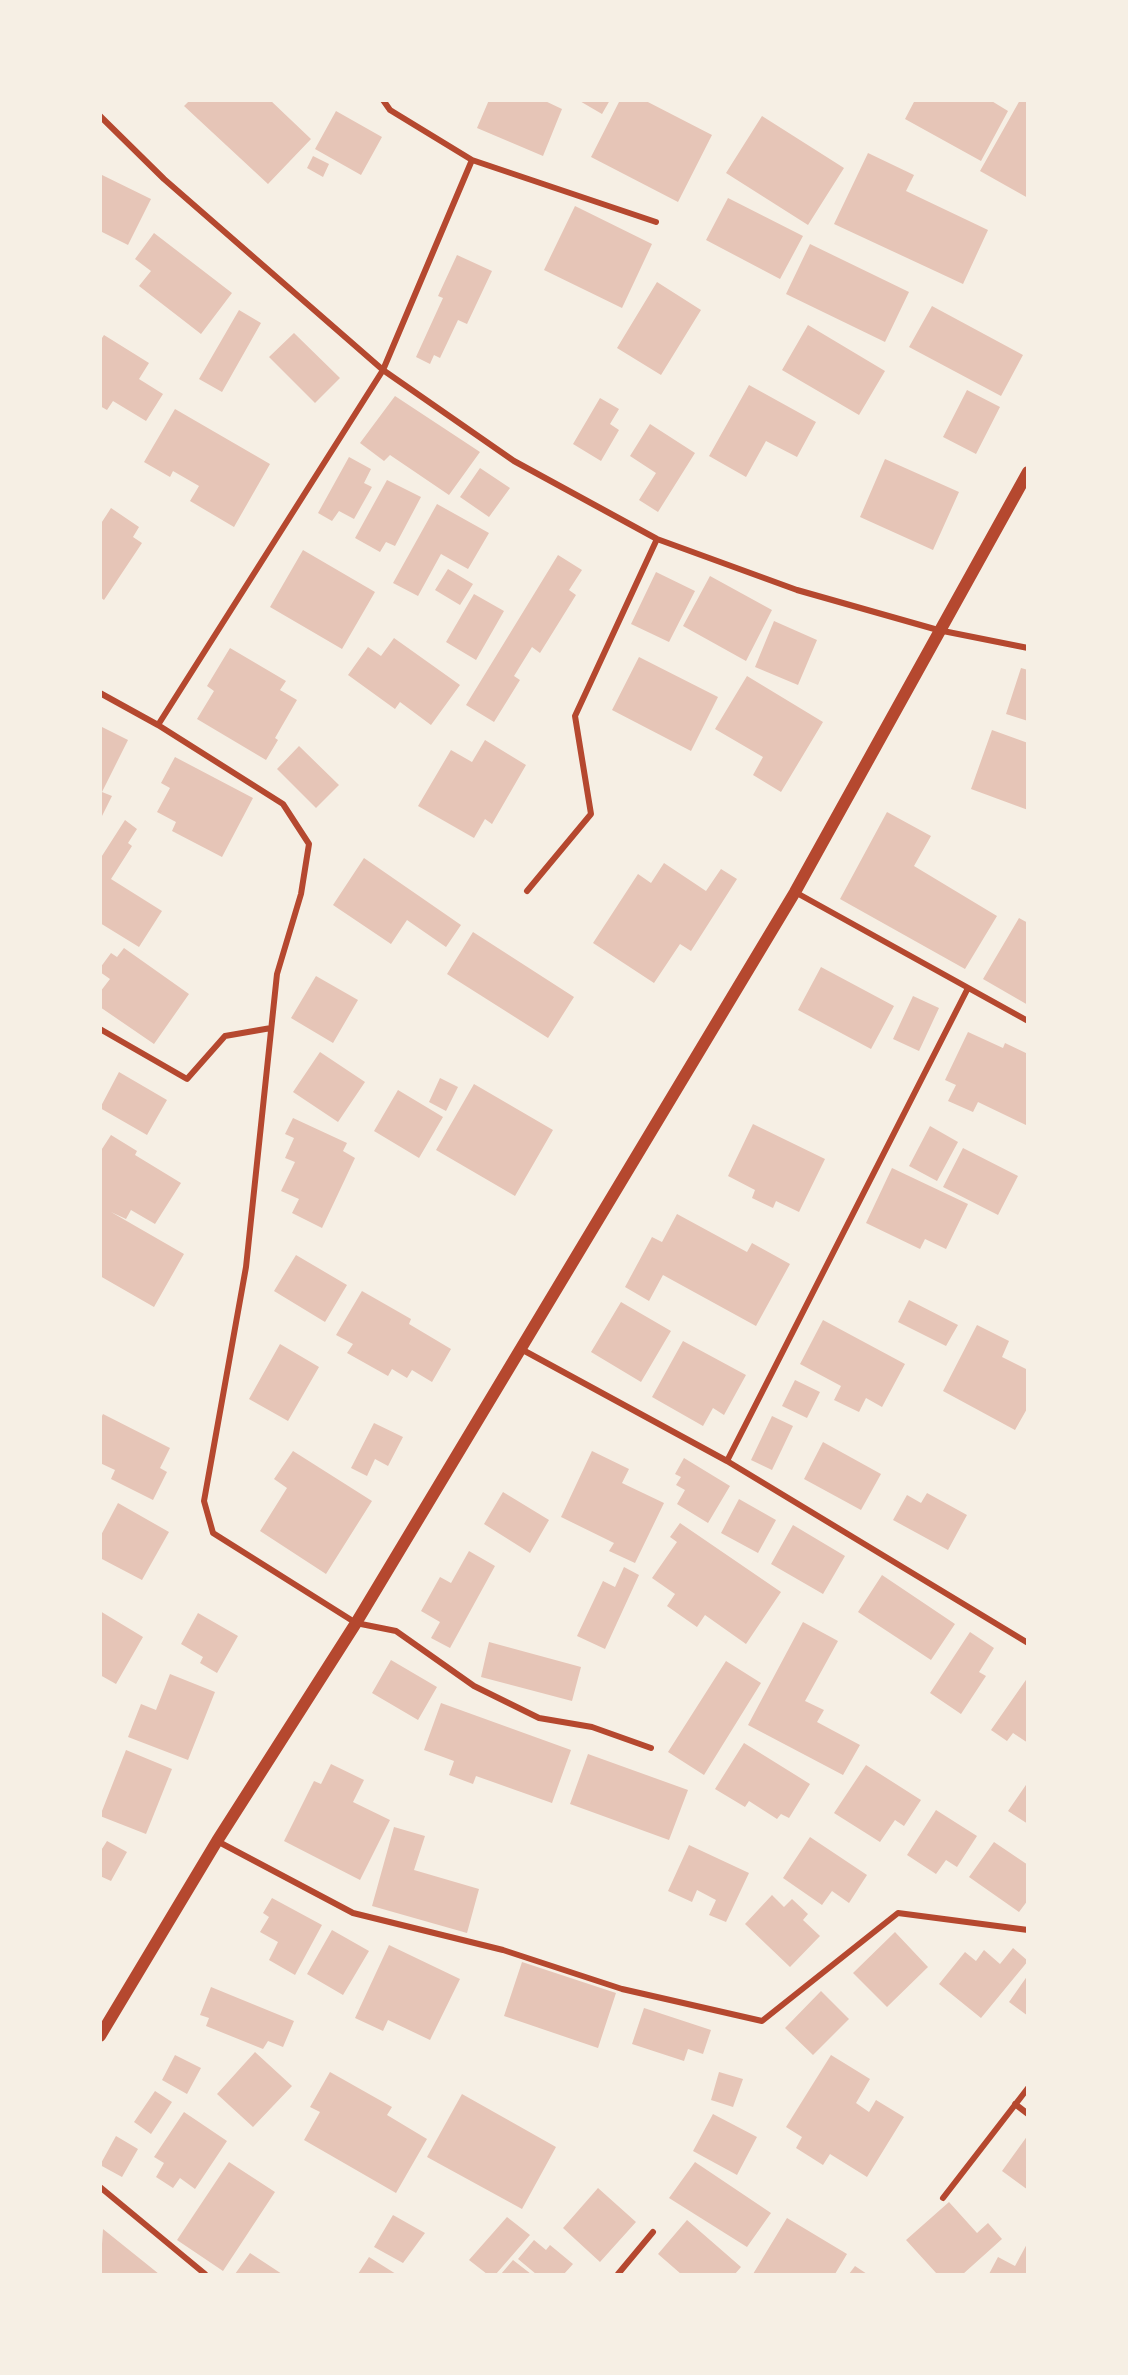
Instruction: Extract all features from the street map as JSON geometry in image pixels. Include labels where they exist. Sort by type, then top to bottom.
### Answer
[{"type":"main road","points":[[100,2036],[217,1841],[356,1623],[795,892],[938,630],[1028,472]]},
{"type":"street","points":[[383,100],[390,110],[472,160],[656,222]]},
{"type":"street","points":[[100,116],[165,179],[383,370],[514,461],[657,539],[797,590],[938,630],[1028,648]]},
{"type":"street","points":[[158,725],[383,370],[472,160]]},
{"type":"street","points":[[526,891],[591,814],[575,716],[657,539]]},
{"type":"street","points":[[100,693],[158,725],[284,804],[309,844],[301,894],[277,974],[246,1267],[204,1501],[213,1533],[356,1623],[396,1631],[474,1686],[539,1718],[592,1726],[651,1748]]},
{"type":"street","points":[[795,892],[1028,1021]]},
{"type":"street","points":[[727,1461],[968,988]]},
{"type":"street","points":[[100,1029],[187,1079],[225,1036],[271,1028]]},
{"type":"street","points":[[521,1349],[727,1461],[1028,1643]]},
{"type":"street","points":[[217,1841],[353,1913],[503,1950],[622,1989],[762,2021],[898,1913],[1019,1931],[1028,1930]]},
{"type":"street","points":[[944,2199],[1028,2088]]},
{"type":"street","points":[[1015,2104],[1028,2114]]},
{"type":"street","points":[[100,2187],[205,2274]]},
{"type":"street","points":[[618,2274],[652,2232]]},
{"type":"building","points":[[190,100],[270,100],[311,139],[268,184],[184,106]]},
{"type":"building","points":[[489,100],[543,100],[562,109],[543,156],[477,128]]},
{"type":"building","points":[[578,100],[610,100],[602,114]]},
{"type":"building","points":[[620,100],[644,100],[712,135],[678,202],[591,157]]},
{"type":"building","points":[[915,100],[990,100],[1008,111],[981,161],[905,119]]},
{"type":"building","points":[[1020,100],[1028,100],[1028,198],[980,171]]},
{"type":"building","points":[[336,111],[382,137],[361,175],[315,149]]},
{"type":"building","points":[[762,116],[844,168],[808,225],[726,173]]},
{"type":"building","points":[[868,153],[914,175],[906,191],[988,230],[963,284],[834,224]]},
{"type":"building","points":[[313,156],[329,164],[323,177],[307,168]]},
{"type":"building","points":[[100,174],[151,199],[128,245],[100,231]]},
{"type":"building","points":[[728,198],[803,236],[780,279],[706,240]]},
{"type":"building","points":[[575,206],[652,244],[622,308],[544,270]]},
{"type":"building","points":[[154,233],[232,293],[201,334],[139,286],[151,271],[135,259]]},
{"type":"building","points":[[810,244],[909,292],[885,342],[786,294]]},
{"type":"building","points":[[457,255],[492,271],[467,324],[458,320],[440,358],[434,355],[430,364],[416,357],[443,298],[438,296]]},
{"type":"building","points":[[657,282],[701,310],[661,375],[617,348]]},
{"type":"building","points":[[932,306],[1023,355],[1001,396],[909,347]]},
{"type":"building","points":[[239,310],[261,323],[222,392],[199,379]]},
{"type":"building","points":[[808,325],[885,371],[859,415],[782,370]]},
{"type":"building","points":[[294,333],[340,378],[315,403],[269,357]]},
{"type":"building","points":[[104,335],[149,363],[139,379],[163,394],[146,421],[113,401],[107,410],[100,406],[100,341]]},
{"type":"building","points":[[749,385],[816,422],[797,457],[766,441],[746,477],[709,456]]},
{"type":"building","points":[[967,390],[1000,407],[976,454],[943,437]]},
{"type":"building","points":[[395,396],[480,452],[449,495],[390,455],[384,461],[360,443]]},
{"type":"building","points":[[600,398],[619,409],[610,424],[619,430],[601,461],[573,444]]},
{"type":"building","points":[[175,409],[270,464],[234,527],[190,501],[199,486],[173,471],[170,477],[144,462]]},
{"type":"building","points":[[650,424],[695,453],[658,512],[639,500],[656,473],[630,456]]},
{"type":"building","points":[[349,457],[371,469],[364,483],[372,487],[354,519],[339,511],[332,521],[318,513]]},
{"type":"building","points":[[885,459],[959,492],[933,550],[860,517]]},
{"type":"building","points":[[480,468],[510,488],[489,517],[460,497]]},
{"type":"building","points":[[387,480],[421,497],[395,546],[386,542],[380,552],[355,538]]},
{"type":"building","points":[[437,504],[489,533],[468,569],[441,554],[418,596],[393,583]]},
{"type":"building","points":[[111,508],[139,527],[133,537],[142,543],[104,600],[100,597],[100,525]]},
{"type":"building","points":[[303,550],[375,592],[342,649],[270,607]]},
{"type":"building","points":[[558,555],[582,570],[569,590],[576,595],[540,653],[532,647],[514,676],[520,680],[494,722],[466,705]]},
{"type":"building","points":[[448,569],[473,584],[460,605],[435,590]]},
{"type":"building","points":[[656,572],[695,591],[669,642],[631,624]]},
{"type":"building","points":[[710,576],[772,610],[746,661],[683,626]]},
{"type":"building","points":[[474,594],[504,611],[476,660],[446,642]]},
{"type":"building","points":[[774,621],[817,640],[798,685],[755,667]]},
{"type":"building","points":[[394,638],[460,685],[431,725],[400,702],[395,709],[348,675],[368,647],[381,656]]},
{"type":"building","points":[[230,648],[286,681],[280,690],[297,700],[275,738],[278,740],[266,760],[197,719],[214,691],[207,686]]},
{"type":"building","points":[[639,657],[718,697],[691,751],[612,710]]},
{"type":"building","points":[[1021,668],[1028,670],[1028,721],[1006,714]]},
{"type":"building","points":[[747,676],[823,722],[781,792],[753,775],[763,757],[715,729]]},
{"type":"building","points":[[100,726],[128,740],[102,792],[112,796],[100,820]]},
{"type":"building","points":[[992,730],[1028,743],[1028,810],[971,789]]},
{"type":"building","points":[[485,740],[526,765],[492,824],[485,819],[474,838],[418,806],[451,750],[472,762]]},
{"type":"building","points":[[299,746],[339,785],[316,808],[277,769]]},
{"type":"building","points":[[175,757],[253,798],[222,857],[172,831],[176,822],[157,812],[170,788],[161,783]]},
{"type":"building","points":[[887,812],[931,836],[914,866],[997,916],[965,969],[840,899]]},
{"type":"building","points":[[125,820],[137,829],[128,843],[132,846],[111,879],[162,911],[139,947],[100,923],[100,859]]},
{"type":"building","points":[[364,858],[461,925],[446,947],[407,920],[391,944],[333,905]]},
{"type":"building","points":[[664,863],[706,891],[721,869],[737,879],[691,951],[680,944],[654,983],[593,943],[638,874],[651,883]]},
{"type":"building","points":[[1019,918],[1028,923],[1028,1005],[983,979]]},
{"type":"building","points":[[473,932],[574,997],[548,1038],[447,974]]},
{"type":"building","points":[[124,948],[189,994],[154,1044],[100,1007],[100,992],[110,979],[100,972],[100,968],[111,953],[117,957]]},
{"type":"building","points":[[821,967],[894,1006],[871,1049],[798,1010]]},
{"type":"building","points":[[316,976],[358,1000],[333,1043],[291,1018]]},
{"type":"building","points":[[913,996],[939,1008],[919,1051],[893,1039]]},
{"type":"building","points":[[968,1032],[1003,1048],[1005,1043],[1028,1054],[1028,1126],[978,1102],[973,1112],[948,1101],[956,1085],[945,1080]]},
{"type":"building","points":[[320,1052],[365,1082],[338,1122],[293,1092]]},
{"type":"building","points":[[119,1072],[167,1100],[147,1135],[100,1108]]},
{"type":"building","points":[[440,1078],[458,1087],[446,1111],[429,1102]]},
{"type":"building","points":[[474,1084],[553,1130],[515,1196],[436,1150]]},
{"type":"building","points":[[398,1090],[443,1117],[419,1158],[374,1131]]},
{"type":"building","points":[[293,1118],[347,1143],[343,1151],[355,1158],[322,1228],[292,1213],[299,1199],[281,1191],[295,1162],[285,1158],[294,1138],[285,1134]]},
{"type":"building","points":[[753,1124],[825,1159],[799,1212],[776,1201],[773,1208],[752,1198],[755,1190],[728,1176]]},
{"type":"building","points":[[930,1126],[958,1142],[937,1181],[909,1166]]},
{"type":"building","points":[[111,1135],[137,1151],[135,1155],[181,1183],[155,1224],[131,1210],[126,1219],[111,1212],[184,1254],[154,1307],[100,1276],[100,1152]]},
{"type":"building","points":[[963,1148],[1018,1176],[998,1215],[943,1187]]},
{"type":"building","points":[[892,1168],[968,1204],[946,1249],[925,1239],[920,1249],[866,1223]]},
{"type":"building","points":[[677,1214],[747,1252],[752,1243],[790,1264],[756,1326],[663,1275],[649,1301],[625,1287],[652,1237],[662,1242]]},
{"type":"building","points":[[296,1255],[347,1285],[325,1322],[274,1291]]},
{"type":"building","points":[[362,1291],[411,1319],[409,1324],[451,1349],[432,1382],[412,1370],[407,1378],[392,1369],[388,1376],[347,1353],[353,1344],[336,1335]]},
{"type":"building","points":[[909,1300],[958,1325],[946,1346],[898,1322]]},
{"type":"building","points":[[621,1302],[671,1331],[641,1382],[591,1352]]},
{"type":"building","points":[[823,1320],[905,1364],[882,1407],[866,1398],[859,1412],[834,1400],[841,1386],[800,1364]]},
{"type":"building","points":[[977,1325],[1009,1341],[1002,1357],[1028,1370],[1028,1407],[1015,1430],[943,1391]]},
{"type":"building","points":[[683,1341],[746,1375],[724,1415],[713,1408],[703,1426],[652,1397]]},
{"type":"building","points":[[280,1344],[319,1367],[288,1421],[249,1399]]},
{"type":"building","points":[[795,1380],[820,1392],[807,1418],[782,1406]]},
{"type":"building","points":[[103,1414],[170,1448],[160,1468],[167,1472],[153,1500],[111,1479],[115,1470],[100,1463],[100,1420]]},
{"type":"building","points":[[772,1416],[793,1426],[772,1470],[751,1460]]},
{"type":"building","points":[[374,1423],[403,1437],[388,1466],[375,1459],[367,1476],[351,1468]]},
{"type":"building","points":[[823,1442],[881,1474],[861,1510],[804,1479]]},
{"type":"building","points":[[293,1451],[372,1501],[326,1574],[260,1531],[287,1488],[274,1479]]},
{"type":"building","points":[[592,1451],[629,1469],[622,1483],[664,1503],[635,1563],[609,1551],[614,1543],[561,1517]]},
{"type":"building","points":[[684,1458],[730,1486],[708,1523],[677,1504],[685,1490],[676,1485],[681,1477],[675,1474]]},
{"type":"building","points":[[503,1492],[549,1520],[530,1553],[484,1524]]},
{"type":"building","points":[[927,1493],[967,1515],[948,1550],[893,1520],[907,1495],[921,1503]]},
{"type":"building","points":[[739,1499],[776,1520],[758,1553],[721,1533]]},
{"type":"building","points":[[118,1503],[169,1532],[142,1580],[100,1558],[100,1537]]},
{"type":"building","points":[[680,1523],[781,1592],[746,1644],[705,1615],[697,1627],[667,1606],[675,1594],[652,1578],[677,1542],[670,1537]]},
{"type":"building","points":[[793,1525],[845,1556],[823,1594],[771,1564]]},
{"type":"building","points":[[469,1551],[495,1566],[450,1648],[431,1638],[440,1622],[421,1611],[440,1577],[451,1583]]},
{"type":"building","points":[[624,1567],[639,1575],[605,1649],[577,1636],[603,1581],[615,1587]]},
{"type":"building","points":[[882,1575],[955,1624],[931,1660],[858,1612]]},
{"type":"building","points":[[100,1611],[143,1637],[116,1684],[100,1675]]},
{"type":"building","points":[[198,1613],[238,1636],[217,1673],[200,1663],[203,1657],[181,1644]]},
{"type":"building","points":[[803,1622],[838,1641],[805,1701],[824,1710],[817,1722],[860,1745],[843,1775],[748,1725]]},
{"type":"building","points":[[970,1632],[994,1648],[979,1672],[986,1676],[961,1714],[930,1693]]},
{"type":"building","points":[[489,1642],[581,1667],[572,1701],[481,1677]]},
{"type":"building","points":[[391,1660],[437,1687],[418,1720],[372,1693]]},
{"type":"building","points":[[726,1661],[761,1683],[704,1775],[668,1752]]},
{"type":"building","points":[[170,1674],[215,1692],[188,1760],[128,1737],[141,1704],[156,1710]]},
{"type":"building","points":[[1028,1677],[1028,1743],[1013,1733],[1007,1741],[991,1730]]},
{"type":"building","points":[[441,1703],[571,1750],[552,1803],[476,1776],[473,1784],[449,1775],[454,1761],[424,1750]]},
{"type":"building","points":[[744,1743],[810,1784],[789,1818],[781,1814],[777,1819],[749,1801],[745,1807],[715,1789]]},
{"type":"building","points":[[126,1750],[172,1769],[146,1834],[100,1816]]},
{"type":"building","points":[[588,1754],[688,1790],[669,1840],[570,1804]]},
{"type":"building","points":[[331,1764],[364,1780],[353,1802],[390,1820],[360,1880],[284,1841],[314,1781],[321,1784]]},
{"type":"building","points":[[866,1765],[921,1800],[904,1826],[895,1820],[880,1842],[834,1813]]},
{"type":"building","points":[[1028,1782],[1028,1824],[1008,1811]]},
{"type":"building","points":[[936,1810],[977,1836],[957,1867],[946,1860],[936,1874],[907,1855]]},
{"type":"building","points":[[394,1827],[425,1836],[414,1870],[479,1889],[467,1933],[372,1906]]},
{"type":"building","points":[[810,1837],[867,1875],[849,1903],[832,1891],[822,1905],[783,1878]]},
{"type":"building","points":[[107,1841],[127,1852],[111,1881],[100,1876],[100,1852]]},
{"type":"building","points":[[994,1842],[1028,1865],[1028,1900],[1019,1912],[969,1877]]},
{"type":"building","points":[[689,1845],[749,1873],[726,1922],[709,1915],[716,1900],[697,1890],[692,1902],[668,1891]]},
{"type":"building","points":[[772,1895],[784,1907],[792,1899],[808,1914],[803,1920],[820,1936],[790,1967],[745,1924]]},
{"type":"building","points":[[272,1898],[322,1925],[295,1975],[269,1960],[278,1942],[260,1932],[269,1917],[263,1913]]},
{"type":"building","points":[[332,1930],[369,1951],[343,1995],[307,1974]]},
{"type":"building","points":[[895,1932],[928,1967],[887,2007],[853,1973]]},
{"type":"building","points":[[389,1945],[460,1979],[430,2040],[388,2020],[383,2031],[355,2018]]},
{"type":"building","points":[[1013,1948],[1028,1961],[981,2018],[939,1984],[965,1952],[976,1961],[984,1950],[1000,1964]]},
{"type":"building","points":[[522,1962],[616,1993],[598,2048],[504,2016]]},
{"type":"building","points":[[1028,1975],[1028,2016],[1009,2002]]},
{"type":"building","points":[[211,1987],[294,2021],[283,2047],[268,2041],[263,2049],[206,2026],[209,2018],[200,2015]]},
{"type":"building","points":[[821,1991],[849,2019],[813,2055],[785,2028]]},
{"type":"building","points":[[644,2008],[711,2030],[703,2054],[688,2049],[684,2061],[632,2044]]},
{"type":"building","points":[[255,2052],[292,2086],[253,2127],[217,2094]]},
{"type":"building","points":[[175,2055],[201,2068],[187,2094],[162,2080]]},
{"type":"building","points":[[831,2055],[870,2079],[856,2103],[869,2112],[876,2100],[904,2117],[867,2177],[830,2154],[823,2165],[796,2148],[802,2137],[786,2127]]},
{"type":"building","points":[[330,2072],[392,2107],[387,2115],[427,2139],[396,2193],[304,2140],[320,2112],[310,2107]]},
{"type":"building","points":[[719,2072],[743,2079],[733,2107],[711,2100]]},
{"type":"building","points":[[155,2091],[172,2102],[151,2134],[134,2122]]},
{"type":"building","points":[[462,2094],[556,2147],[522,2209],[427,2157]]},
{"type":"building","points":[[184,2112],[227,2141],[195,2189],[180,2178],[173,2188],[156,2177],[164,2163],[154,2157]]},
{"type":"building","points":[[713,2114],[757,2137],[737,2175],[693,2151]]},
{"type":"building","points":[[1028,2135],[1028,2190],[1002,2171]]},
{"type":"building","points":[[116,2136],[138,2149],[122,2177],[100,2165]]},
{"type":"building","points":[[229,2162],[275,2192],[223,2271],[177,2240]]},
{"type":"building","points":[[695,2162],[771,2213],[747,2247],[669,2198]]},
{"type":"building","points":[[598,2188],[636,2222],[600,2262],[563,2228]]},
{"type":"building","points":[[949,2202],[977,2233],[988,2223],[1002,2239],[963,2274],[937,2274],[906,2240]]},
{"type":"building","points":[[393,2215],[425,2233],[403,2263],[374,2247]]},
{"type":"building","points":[[507,2217],[530,2235],[496,2274],[487,2274],[469,2260]]},
{"type":"building","points":[[787,2218],[847,2254],[835,2274],[753,2274]]},
{"type":"building","points":[[687,2220],[741,2267],[735,2274],[681,2274],[658,2254]]},
{"type":"building","points":[[103,2229],[159,2274],[100,2274]]},
{"type":"building","points":[[534,2240],[546,2250],[550,2245],[573,2264],[564,2274],[536,2274],[518,2259]]},
{"type":"building","points":[[1028,2242],[1028,2274],[989,2274],[998,2257],[1015,2266]]},
{"type":"building","points":[[250,2253],[282,2274],[235,2274]]},
{"type":"building","points":[[369,2257],[396,2274],[358,2274]]},
{"type":"building","points":[[513,2260],[531,2274],[501,2274]]},
{"type":"building","points":[[855,2266],[867,2274],[849,2274]]}]
